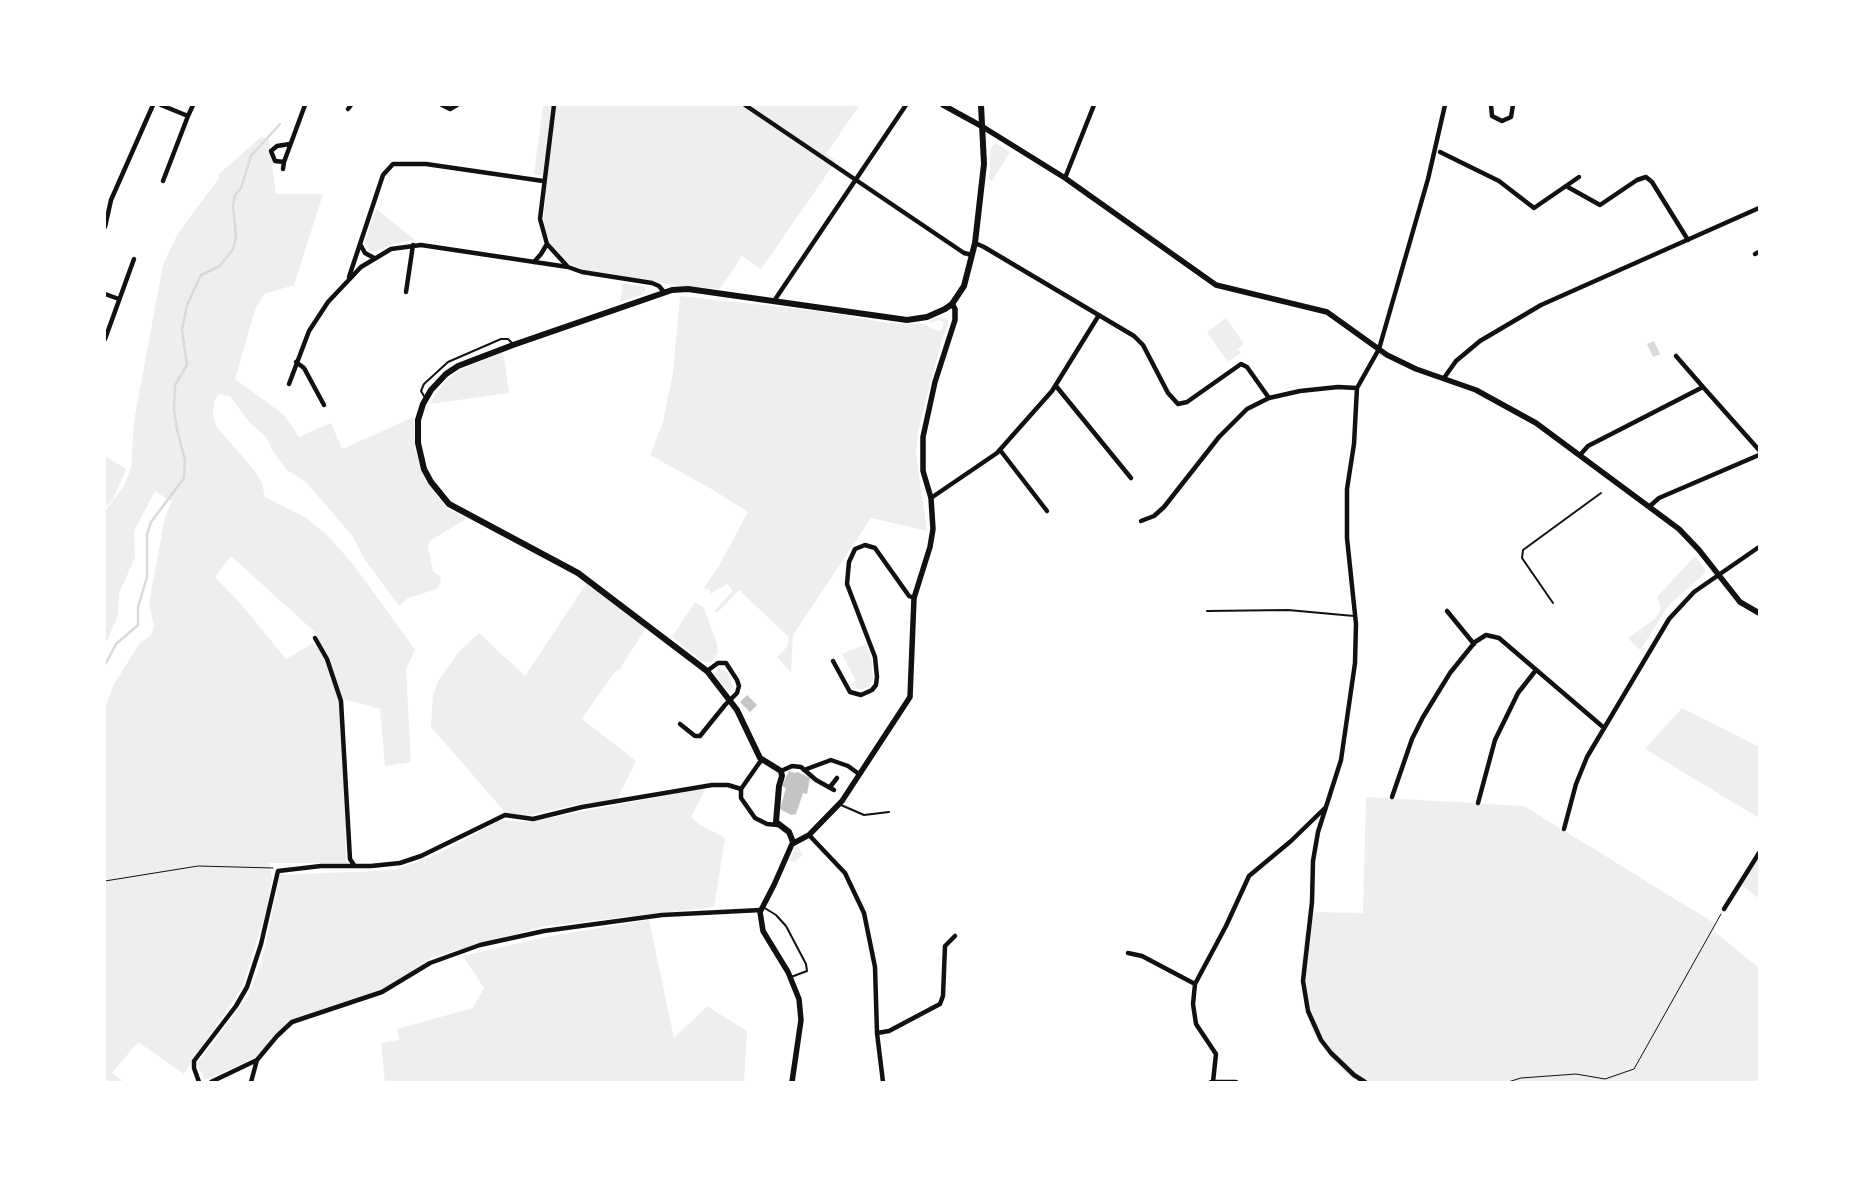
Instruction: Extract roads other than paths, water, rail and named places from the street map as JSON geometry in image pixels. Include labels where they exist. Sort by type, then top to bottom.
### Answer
[{"type":"main road","points":[[793,842],[789,832],[776,822],[775,814],[782,775],[781,771],[762,760],[744,723],[730,700],[707,671],[578,573],[449,504],[430,482],[421,458],[418,420],[426,397],[446,374],[458,366],[664,292],[688,290],[907,320],[927,317],[952,304],[964,286],[974,243],[984,164],[981,105]]},
{"type":"street","points":[[105,227],[111,200],[152,105]]},
{"type":"street","points":[[161,105],[188,116]]},
{"type":"street","points":[[164,181],[193,105]]},
{"type":"street","points":[[283,169],[290,144],[305,105]]},
{"type":"street","points":[[442,105],[450,109],[457,105]]},
{"type":"street","points":[[554,105],[543,181],[540,219],[547,244],[568,267]]},
{"type":"street","points":[[745,105],[964,253],[972,255]]},
{"type":"street","points":[[774,301],[906,105]]},
{"type":"street","points":[[943,105],[983,127],[1065,178],[1216,285],[1327,312],[1379,349],[1402,362],[1476,390],[1506,405],[1580,455],[1650,506],[1690,539],[1740,602],[1759,613]]},
{"type":"street","points":[[1065,178],[1094,105]]},
{"type":"street","points":[[1365,1082],[1341,1064],[1321,1040],[1313,1026],[1304,996],[1303,981],[1312,902],[1315,845],[1341,760],[1350,705],[1354,663],[1355,616],[1347,538],[1347,489],[1354,444],[1357,388],[1379,349],[1430,171],[1445,105]]},
{"type":"street","points":[[1491,105],[1492,116],[1502,121],[1511,117],[1513,105]]},
{"type":"street","points":[[284,162],[275,161],[271,151],[277,146],[290,144]]},
{"type":"street","points":[[1440,152],[1499,181],[1534,208],[1579,177]]},
{"type":"street","points":[[349,278],[383,175],[393,164],[426,164],[543,181]]},
{"type":"street","points":[[1566,186],[1600,205],[1638,180],[1646,177],[1652,182],[1688,240]]},
{"type":"street","points":[[1444,378],[1450,367],[1480,340],[1541,305],[1759,208]]},
{"type":"street","points":[[974,243],[984,247],[1140,340],[1155,364],[1168,393],[1178,404],[1187,402],[1241,364],[1247,367],[1269,398]]},
{"type":"street","points":[[360,244],[365,253],[374,258]]},
{"type":"street","points":[[534,262],[547,244]]},
{"type":"street","points":[[406,292],[413,245]]},
{"type":"street","points":[[289,384],[309,331],[319,315],[349,278],[374,258],[391,249],[413,245],[568,267],[582,272],[652,283],[659,286],[664,292]]},
{"type":"street","points":[[105,339],[134,259]]},
{"type":"street","points":[[105,294],[119,299]]},
{"type":"street","points":[[792,1082],[799,1038],[801,1009],[791,977],[763,931],[760,918],[762,908],[793,842],[809,835],[839,804],[910,697],[914,598],[930,546],[933,529],[931,498],[923,471],[923,438],[935,382],[955,320],[955,309],[952,304]]},
{"type":"street","points":[[931,498],[1000,450],[1056,386],[1099,315]]},
{"type":"street","points":[[1676,356],[1759,450]]},
{"type":"street","points":[[296,362],[304,368],[324,406]]},
{"type":"street","points":[[1056,386],[1131,478]]},
{"type":"street","points":[[1580,455],[1588,446],[1703,386]]},
{"type":"street","points":[[1141,521],[1154,516],[1164,507],[1219,437],[1240,414],[1269,398],[1322,388],[1357,388]]},
{"type":"street","points":[[1000,450],[1047,511]]},
{"type":"street","points":[[1650,506],[1659,498],[1759,454]]},
{"type":"street","points":[[832,661],[850,692],[861,696],[872,690],[876,685],[875,657],[847,584],[846,573],[855,549],[865,545],[875,548],[909,596],[914,598]]},
{"type":"street","points":[[1564,829],[1576,784],[1587,757],[1603,727],[1669,619],[1684,600],[1717,574],[1759,547]]},
{"type":"street","points":[[1446,611],[1474,644]]},
{"type":"street","points":[[1392,797],[1412,739],[1423,717],[1450,673],[1480,637],[1494,635],[1603,727]]},
{"type":"street","points":[[315,638],[327,659],[341,701],[350,859],[354,865]]},
{"type":"street","points":[[680,724],[695,736],[700,736],[737,693],[738,686],[728,666],[720,662],[707,671]]},
{"type":"street","points":[[1478,803],[1495,740],[1518,694],[1536,670]]},
{"type":"street","points":[[762,760],[741,789],[741,798],[752,815],[767,824],[778,825]]},
{"type":"street","points":[[804,770],[825,760],[834,760],[859,774]]},
{"type":"street","points":[[781,771],[792,766],[804,770],[816,780],[832,789],[837,778]]},
{"type":"street","points":[[199,1082],[194,1068],[194,1061],[236,1006],[247,986],[261,944],[278,871],[354,865],[380,866],[408,861],[505,815],[533,818],[582,807],[712,786],[728,785],[741,789]]},
{"type":"street","points":[[1236,1082],[1212,1082],[1216,1054],[1196,1024],[1193,1004],[1195,984],[1226,926],[1249,876],[1291,842],[1326,807]]},
{"type":"street","points":[[809,835],[845,873],[864,913],[875,967],[877,1033],[884,1082]]},
{"type":"street","points":[[1724,909],[1759,853]]},
{"type":"street","points":[[251,1082],[257,1060],[277,1036],[292,1022],[382,992],[430,963],[480,946],[544,931],[662,915],[762,908]]},
{"type":"street","points":[[877,1033],[889,1031],[940,1004],[943,996],[945,946],[954,936]]},
{"type":"street","points":[[1128,953],[1142,956],[1195,984]]},
{"type":"street","points":[[211,1082],[257,1060]]},
{"type":"lane","points":[[1554,603],[1522,558],[1522,550],[1601,493]]},
{"type":"lane","points":[[1207,611],[1288,610],[1355,616]]},
{"type":"lane","points":[[839,804],[864,815],[889,812]]},
{"type":"lane","points":[[762,908],[773,912],[783,923],[806,964],[807,971],[791,977]]},
{"type":"waterway","points":[[105,665],[116,644],[138,625],[138,607],[147,577],[147,534],[151,522],[184,478],[185,460],[174,409],[175,385],[187,365],[182,330],[187,305],[201,275],[220,266],[233,249],[236,238],[233,205],[235,195],[241,188],[251,156],[280,124]]}]
